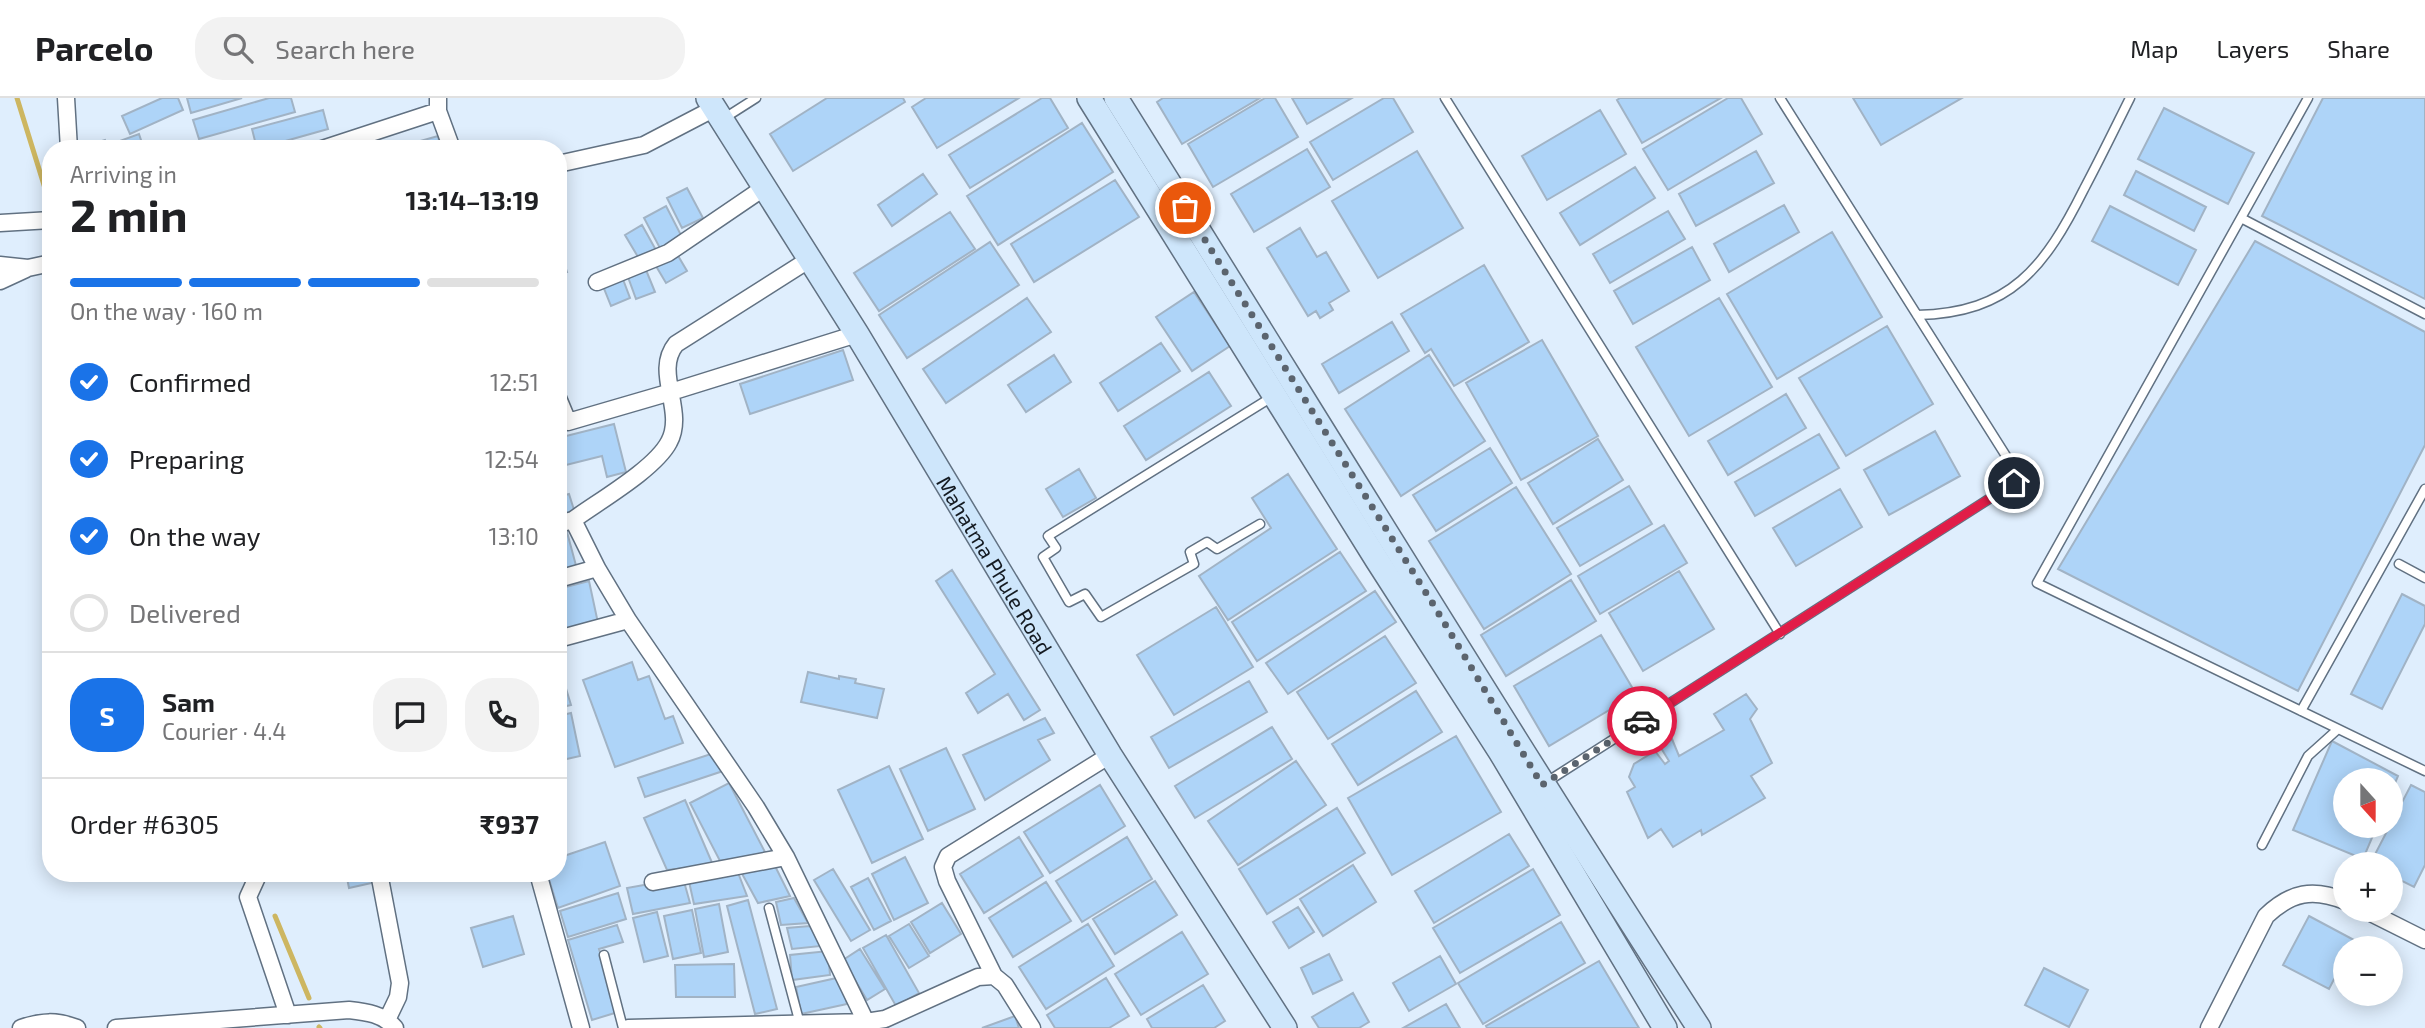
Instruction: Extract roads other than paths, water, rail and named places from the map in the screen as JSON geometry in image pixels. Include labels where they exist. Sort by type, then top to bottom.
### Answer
[{"type":"street","points":[[66,98],[68,140]]},
{"type":"street","points":[[1089,98],[1175,214],[1433,604],[1542,785],[1699,1028]]},
{"type":"street","points":[[1116,98],[1175,214],[1275,396],[1501,753],[1665,1028]]},
{"type":"street","points":[[345,140],[438,104],[449,140]]},
{"type":"street","points":[[567,162],[644,145],[715,109]]},
{"type":"street","name":"Mahatma Phule Road","points":[[715,109],[857,334],[1110,755],[1285,1028]]},
{"type":"street","points":[[597,282],[668,253],[765,187]]},
{"type":"street","points":[[0,223],[42,221]]},
{"type":"street","points":[[567,521],[658,459],[670,442],[673,431],[671,392],[666,365],[668,354],[676,344],[810,259]]},
{"type":"street","points":[[0,265],[28,268]]},
{"type":"street","points":[[0,281],[28,268],[42,265]]},
{"type":"street","points":[[567,422],[857,334]]},
{"type":"street","points":[[567,523],[628,620],[756,807],[786,857],[866,1021]]},
{"type":"street","points":[[567,576],[597,568]]},
{"type":"street","points":[[567,637],[628,620]]},
{"type":"street","points":[[1032,1028],[1005,985],[994,976],[947,881],[943,867],[948,856],[1110,755]]},
{"type":"street","points":[[653,882],[786,857]]},
{"type":"street","points":[[255,882],[248,897],[288,1015]]},
{"type":"street","points":[[116,1028],[264,1022],[288,1015],[349,1010],[369,1013],[391,1024],[400,983],[381,882]]},
{"type":"street","points":[[540,882],[581,1028]]},
{"type":"street","points":[[2209,1028],[2266,916],[2279,904],[2295,896],[2311,893],[2333,896]]},
{"type":"street","points":[[2389,922],[2425,940]]},
{"type":"street","points":[[635,1028],[866,1021],[886,1023],[978,977],[994,976]]},
{"type":"street","points":[[21,1028],[43,1021],[59,1021],[77,1028]]},
{"type":"lane","points":[[715,109],[756,98]]},
{"type":"lane","points":[[1445,98],[1780,634]]},
{"type":"lane","points":[[1542,785],[2014,483],[2016,474],[2013,467],[1780,98]]},
{"type":"lane","points":[[1917,315],[1969,310],[1993,300],[2031,272],[2062,233],[2130,98]]},
{"type":"lane","points":[[2308,98],[2036,583],[2425,771]]},
{"type":"lane","points":[[2241,218],[2425,314]]},
{"type":"lane","points":[[1260,524],[1217,549],[1207,542],[1191,552],[1194,564],[1101,617],[1085,594],[1069,602],[1043,557],[1056,548],[1048,536],[1275,396]]},
{"type":"lane","points":[[2301,711],[2425,489]]},
{"type":"lane","points":[[2399,564],[2425,578]]},
{"type":"lane","points":[[2262,845],[2308,756],[2338,729]]},
{"type":"lane","points":[[769,908],[793,1025]]},
{"type":"lane","points":[[604,955],[635,1028]]},
{"type":"waterway","points":[[17,98],[42,179]]},
{"type":"waterway","points":[[275,916],[309,998]]}]
